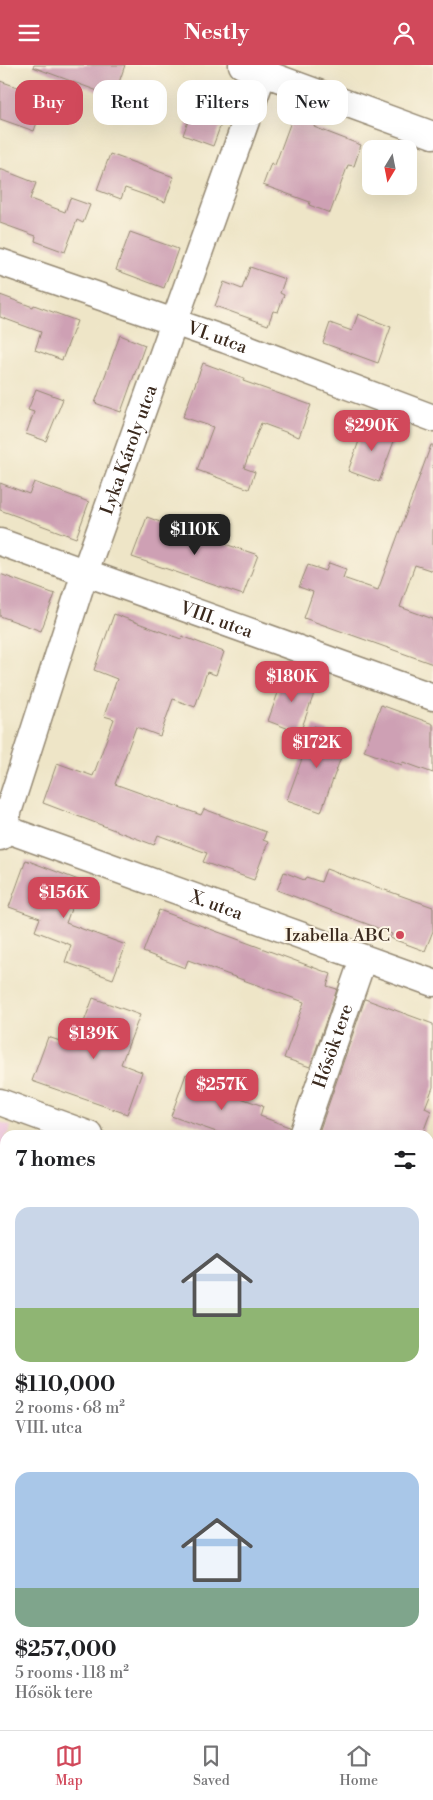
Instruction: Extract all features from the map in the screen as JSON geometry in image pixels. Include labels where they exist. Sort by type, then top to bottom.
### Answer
[{"type":"street","points":[[257,67],[433,135]]},
{"type":"street","name":"Lyka Károly utca","points":[[1,831],[85,572],[174,322],[257,67]]},
{"type":"street","name":"VI. utca","points":[[0,262],[174,322],[433,418]]},
{"type":"street","name":"VIII. utca","points":[[0,542],[433,697]]},
{"type":"street","name":"X. utca","points":[[1,831],[433,983]]},
{"type":"street","name":"Hősök tere","points":[[304,1130],[363,959]]},
{"type":"street","points":[[0,1102],[76,1130]]},
{"type":"shaded area","points":[[0,1122],[11,1126],[9,1130],[0,1130]]},
{"type":"building","points":[[34,65],[125,65],[120,80],[93,80],[93,89],[83,86],[83,80],[68,80],[33,67]]},
{"type":"building","points":[[0,81],[15,86],[15,124],[0,119]]},
{"type":"building","points":[[17,125],[36,125],[34,131]]},
{"type":"building","points":[[187,125],[221,125],[213,146],[183,135]]},
{"type":"building","points":[[290,125],[315,125],[314,127],[361,145],[354,166],[348,165],[330,213],[309,205],[310,202],[263,185],[271,163],[275,165]]},
{"type":"building","points":[[110,154],[174,177],[165,202],[125,188],[121,199],[97,190]]},
{"type":"building","points":[[0,169],[36,183],[30,199],[65,212],[70,198],[90,205],[83,223],[77,220],[65,252],[35,241],[36,236],[0,223]]},
{"type":"building","points":[[130,232],[178,249],[164,288],[116,270]]},
{"type":"building","points":[[250,267],[285,279],[280,293],[284,295],[278,312],[273,311],[268,325],[215,306],[224,282],[242,289]]},
{"type":"building","points":[[0,295],[77,321],[62,360],[35,350],[41,332],[0,317]]},
{"type":"building","points":[[358,314],[391,327],[378,363],[323,343],[330,323],[352,331]]},
{"type":"building","points":[[120,335],[145,345],[121,412],[95,403]]},
{"type":"building","points":[[203,363],[244,378],[243,381],[311,405],[299,437],[261,423],[244,468],[255,472],[249,489],[197,470],[213,427],[183,417]]},
{"type":"building","points":[[36,389],[63,399],[46,441],[26,434],[34,412],[28,410]]},
{"type":"building","points":[[366,422],[397,433],[379,482],[348,471]]},
{"type":"building","points":[[431,445],[433,445],[433,571],[415,565],[400,607],[433,619],[433,664],[304,618],[313,592],[299,587],[308,565],[326,571],[329,563],[346,569],[343,578],[378,590]]},
{"type":"building","points":[[34,482],[89,502],[76,538],[0,510],[0,483],[29,494]]},
{"type":"building","points":[[147,517],[218,544],[219,542],[258,555],[243,595],[132,557]]},
{"type":"building","points":[[0,574],[55,594],[41,631],[0,616]]},
{"type":"building","points":[[114,614],[181,639],[182,636],[224,652],[216,675],[207,672],[195,707],[173,699],[160,736],[136,727],[115,784],[201,815],[204,809],[266,832],[263,840],[268,842],[254,880],[203,862],[207,853],[158,835],[154,845],[43,803],[57,763],[93,776],[114,719],[104,716],[117,679],[94,670]]},
{"type":"building","points":[[285,673],[317,685],[300,733],[268,721]]},
{"type":"building","points":[[381,705],[433,724],[433,773],[403,762],[402,765],[364,751]]},
{"type":"building","points":[[314,726],[348,738],[321,812],[287,800]]},
{"type":"building","points":[[26,860],[81,881],[66,923],[126,945],[113,979],[65,962],[71,945],[35,931],[40,918],[9,907]]},
{"type":"building","points":[[326,869],[433,907],[433,931],[425,951],[390,938],[392,934],[277,890],[284,872],[304,880],[306,877],[321,882]]},
{"type":"building","points":[[159,910],[331,974],[327,986],[337,989],[310,1067],[284,1058],[304,1002],[188,960],[185,968],[143,952]]},
{"type":"building","points":[[93,998],[140,1015],[121,1064],[142,1072],[127,1114],[32,1081],[48,1037],[75,1046]]},
{"type":"building","points":[[365,999],[433,1024],[433,1087],[425,1108],[431,1111],[424,1130],[320,1130]]},
{"type":"building","points":[[186,1074],[220,1087],[219,1090],[263,1106],[260,1116],[289,1127],[288,1130],[211,1130],[171,1116]]},
{"type":"place","name":"Izabella ABC","points":[[400,935]]}]
